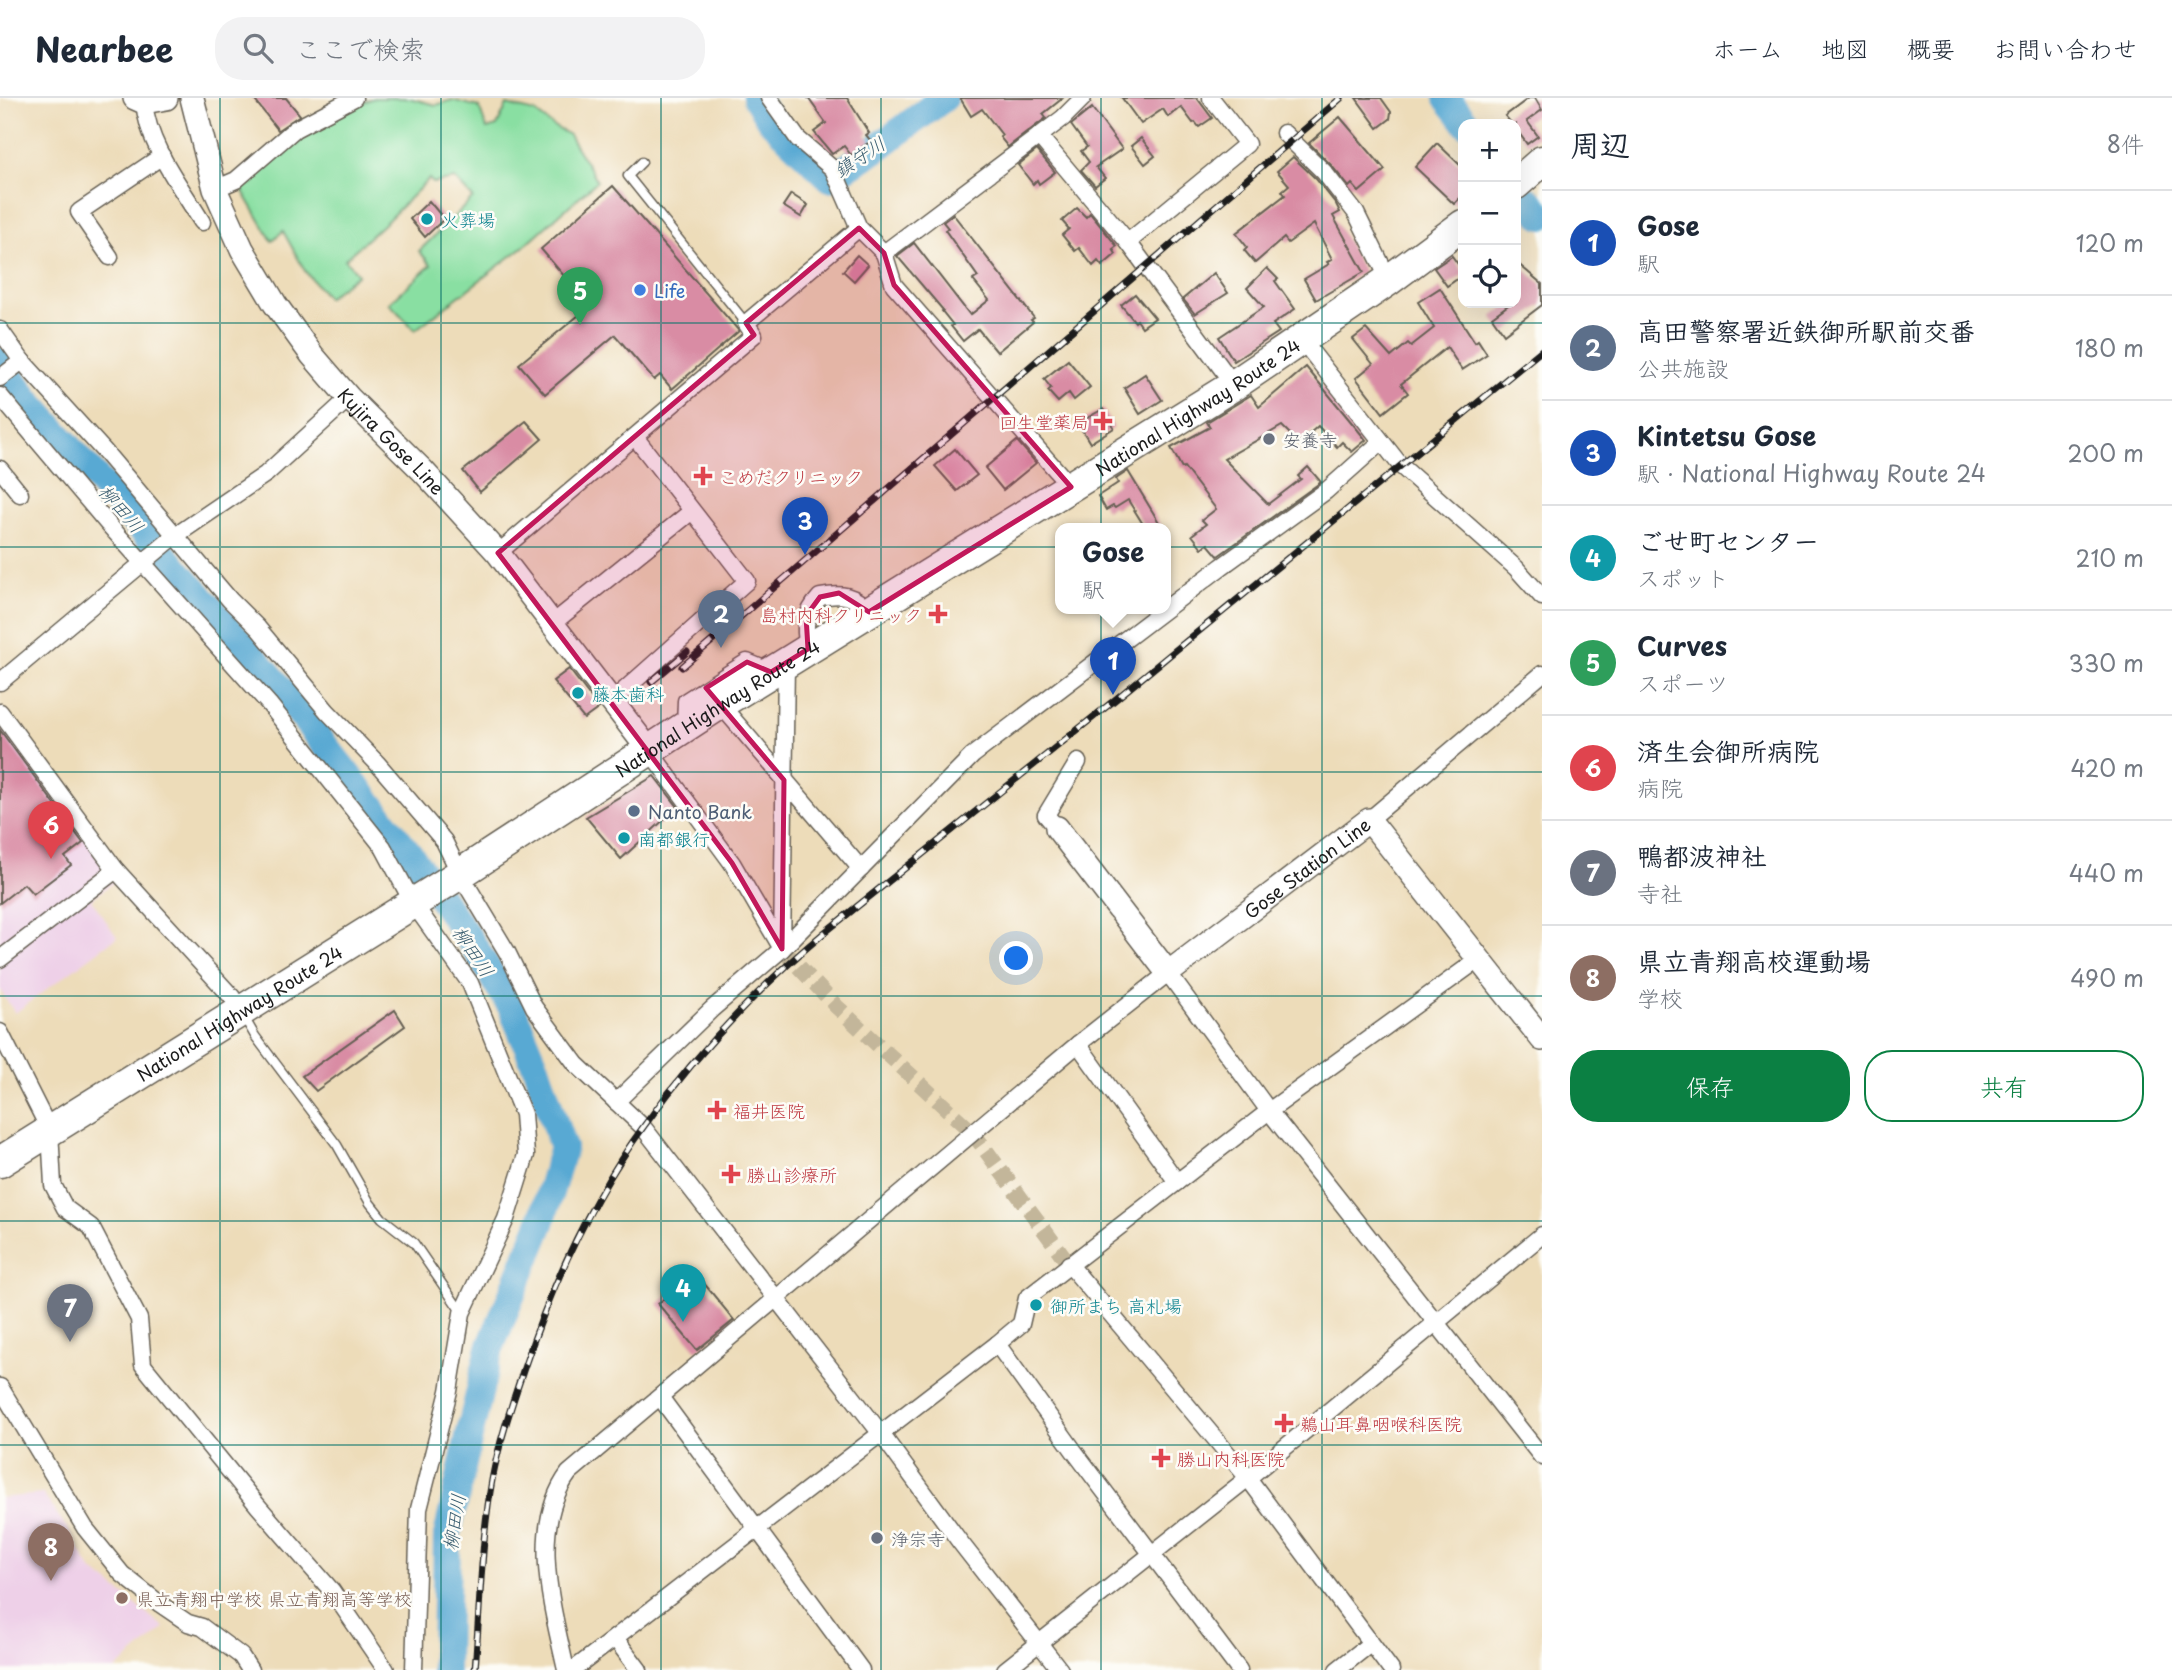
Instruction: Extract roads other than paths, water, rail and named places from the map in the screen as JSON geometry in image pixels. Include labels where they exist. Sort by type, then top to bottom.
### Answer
[{"type":"highway","points":[[1518,182],[1542,161]]},
{"type":"highway","name":"National Highway Route 24","points":[[0,1162],[455,877],[788,661],[1234,385],[1389,280],[1458,229]]},
{"type":"main road","name":"Kujira Gose Line","points":[[192,98],[215,189],[243,249],[275,304],[312,355],[349,398],[423,471],[498,553],[649,750]]},
{"type":"main road","name":"Gose Station Line","points":[[1168,973],[1369,820],[1542,1040]]},
{"type":"main road","points":[[1057,828],[1168,973]]},
{"type":"street","points":[[215,189],[236,180],[295,130],[354,98]]},
{"type":"street","points":[[769,98],[798,139],[833,169],[859,228],[884,253],[894,285],[1071,487]]},
{"type":"street","points":[[884,253],[1078,106],[1083,98]]},
{"type":"street","points":[[1128,242],[1247,144],[1210,98]]},
{"type":"street","points":[[148,99],[146,122],[162,156],[202,222]]},
{"type":"street","points":[[1284,133],[1324,172],[1356,213],[1389,280]]},
{"type":"street","points":[[1039,136],[1128,242],[1234,385]]},
{"type":"street","points":[[110,257],[79,212],[162,156]]},
{"type":"street","points":[[498,553],[754,335],[746,323],[859,228]]},
{"type":"street","points":[[0,330],[21,362],[103,451],[327,711],[377,763],[444,841],[455,877],[507,953],[534,1007],[576,1063],[643,1127],[775,1300],[882,1434],[960,1542],[1060,1670]]},
{"type":"street","points":[[1302,340],[1401,466],[1516,568],[1542,597]]},
{"type":"street","points":[[0,378],[21,362]]},
{"type":"street","points":[[0,396],[142,562],[269,704],[383,847],[470,983],[523,1114],[526,1155],[506,1219],[462,1313],[449,1391],[419,1509],[414,1670]]},
{"type":"street","points":[[0,682],[175,536],[266,474],[349,398]]},
{"type":"street","points":[[612,701],[747,581],[635,437]]},
{"type":"street","points":[[1171,605],[1326,491],[1381,442]]},
{"type":"street","points":[[0,469],[20,494]]},
{"type":"street","points":[[553,623],[692,511]]},
{"type":"street","points":[[616,1102],[712,1009],[782,949],[973,755],[1159,614]]},
{"type":"street","points":[[685,726],[686,701],[737,668],[747,662],[788,661],[782,949]]},
{"type":"street","points":[[1369,820],[1542,674]]},
{"type":"street","points":[[720,704],[860,870]]},
{"type":"street","points":[[0,712],[116,870],[232,997],[241,1012]]},
{"type":"street","points":[[649,750],[732,863],[782,949]]},
{"type":"street","points":[[1057,828],[1046,815],[1078,762]]},
{"type":"street","points":[[0,959],[116,870]]},
{"type":"street","points":[[573,1670],[997,1345],[1021,1324],[1027,1298],[1069,1264],[1269,1111],[1479,959]]},
{"type":"street","points":[[566,1670],[552,1603],[547,1532],[557,1493],[563,1481],[581,1462],[1078,1044],[1168,973],[1269,1111],[1542,1457]]},
{"type":"street","points":[[0,1032],[50,1131],[53,1185],[65,1209],[91,1227],[139,1319],[143,1365],[332,1591],[386,1670]]},
{"type":"street","points":[[1078,1044],[1177,1182]]},
{"type":"street","points":[[1005,1670],[1248,1478],[1542,1235]]},
{"type":"street","points":[[1069,1264],[1248,1478],[1391,1670]]},
{"type":"street","points":[[997,1345],[1239,1670]]},
{"type":"street","points":[[0,1387],[85,1528],[122,1574],[188,1623],[202,1627],[241,1657],[250,1670]]},
{"type":"street","points":[[660,1397],[861,1670]]},
{"type":"street","points":[[615,1638],[639,1670]]},
{"type":"street","points":[[1337,1670],[1370,1644]]},
{"type":"lane","points":[[642,162],[628,176],[746,323]]},
{"type":"lane","points":[[241,1012],[255,1036],[337,1145],[370,1203],[382,1218],[414,1243],[462,1313]]},
{"type":"waterway","name":"鎮守川","points":[[756,98],[770,120],[830,178],[873,151],[944,98]]},
{"type":"waterway","name":"鎮守川","points":[[1447,98],[1463,119]]},
{"type":"waterway","name":"鎮守川","points":[[1529,201],[1542,216]]},
{"type":"waterway","name":"柳田川","points":[[0,361],[26,398],[272,678],[408,852],[468,937],[511,1006],[536,1067],[563,1148],[541,1223],[490,1348],[470,1432],[447,1536],[445,1670]]},
{"type":"tunnel","points":[[782,949],[837,1007],[973,1133],[1069,1264]]},
{"type":"railway","points":[[682,667],[1341,98]]},
{"type":"railway","points":[[475,1670],[488,1503],[502,1437],[524,1368],[547,1305],[607,1182],[644,1126],[684,1074],[751,1000],[824,933],[1116,699],[1542,350]]},
{"type":"railway","points":[[651,682],[687,652]]},
{"type":"place","name":"火葬場","points":[[427,219]]},
{"type":"place","name":"Life","points":[[640,290]]},
{"type":"place","name":"Curves","points":[[580,325]]},
{"type":"place","name":"回生堂薬局","points":[[1103,421]]},
{"type":"place","name":"安養寺","points":[[1269,439]]},
{"type":"place","name":"こめだクリニック","points":[[703,476]]},
{"type":"place","name":"Kintetsu Gose","points":[[805,555]]},
{"type":"place","name":"島村内科クリニック","points":[[938,614]]},
{"type":"place","name":"高田警察署近鉄御所駅前交番","points":[[721,648]]},
{"type":"place","name":"藤本歯科","points":[[578,693]]},
{"type":"place","name":"Gose","points":[[1113,695]]},
{"type":"place","name":"Nanto Bank","points":[[634,811]]},
{"type":"place","name":"南都銀行","points":[[624,838]]},
{"type":"place","name":"済生会御所病院","points":[[51,859]]},
{"type":"place","name":"福井医院","points":[[717,1110]]},
{"type":"place","name":"勝山診療所","points":[[731,1174]]},
{"type":"place","name":"御所まち 高札場","points":[[1036,1305]]},
{"type":"place","name":"ごせ町センター","points":[[683,1322]]},
{"type":"place","name":"鴨都波神社","points":[[70,1342]]},
{"type":"place","name":"鵜山耳鼻咽喉科医院","points":[[1284,1423]]},
{"type":"place","name":"勝山内科医院","points":[[1161,1458]]},
{"type":"place","name":"浄宗寺","points":[[877,1538]]},
{"type":"place","name":"県立青翔高校運動場","points":[[51,1581]]},
{"type":"place","name":"県立青翔中学校 県立青翔高等学校","points":[[122,1598]]}]
